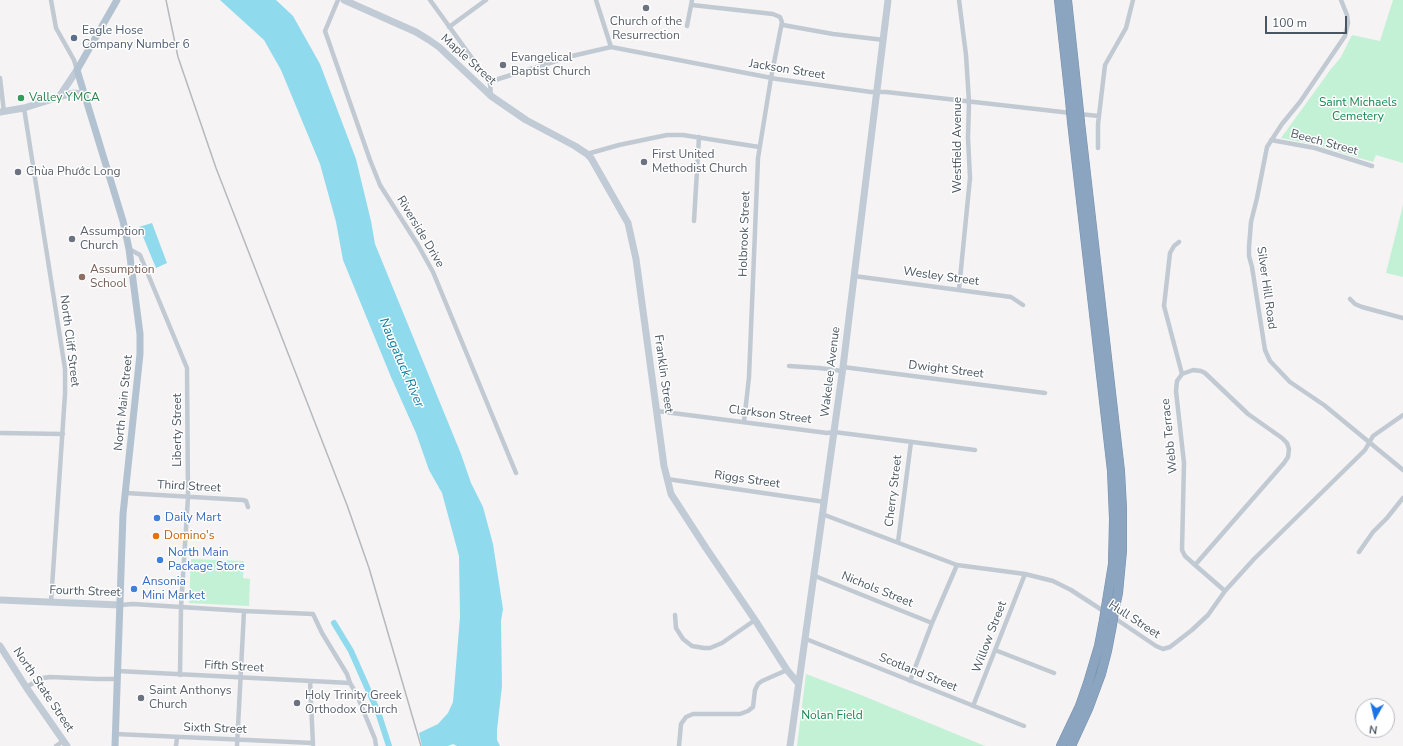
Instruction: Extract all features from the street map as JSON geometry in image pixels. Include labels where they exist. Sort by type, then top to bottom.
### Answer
[{"type":"highway","points":[[1059,0],[1074,101]]},
{"type":"highway","points":[[1061,746],[1080,706],[1108,623],[1110,610],[1118,593],[1122,551],[1120,471],[1076,122],[1067,0]]},
{"type":"highway","points":[[1071,746],[1088,709],[1101,674],[1110,640],[1108,623]]},
{"type":"main road","points":[[59,97],[77,70],[117,0]]},
{"type":"main road","name":"Maple Street","points":[[344,0],[416,32],[429,40],[439,47],[491,96]]},
{"type":"main road","name":"Wakelee Avenue","points":[[790,746],[843,369],[878,92],[888,0]]},
{"type":"main road","name":"North Main Street","points":[[77,70],[124,221],[140,334],[140,354],[123,514],[115,746]]},
{"type":"main road","points":[[2,112],[24,108],[73,93],[85,94]]},
{"type":"main road","name":"Franklin Street","points":[[491,96],[526,120],[587,154],[591,158],[628,223],[636,259],[667,478],[672,494],[678,506],[720,570],[755,620],[787,670],[798,683]]},
{"type":"main road","name":"Fourth Street","points":[[0,600],[120,604]]},
{"type":"main road","name":"North State Street","points":[[0,646],[26,687],[65,743]]},
{"type":"street","points":[[51,0],[56,28],[74,60],[77,70]]},
{"type":"street","name":"Riverside Drive","points":[[338,0],[325,31],[370,160],[380,185],[418,245],[433,272],[516,473]]},
{"type":"street","points":[[430,0],[490,83],[491,96]]},
{"type":"street","points":[[449,27],[486,0]]},
{"type":"street","points":[[596,0],[611,47]]},
{"type":"street","name":"Westfield Avenue","points":[[959,0],[966,55],[969,102],[968,138],[970,164],[970,190],[959,289]]},
{"type":"street","points":[[1098,148],[1099,116],[1105,65],[1126,28],[1133,0]]},
{"type":"street","name":"Silver Hill Road","points":[[1341,0],[1347,15],[1348,23],[1345,36],[1300,102],[1271,140],[1265,153],[1253,212],[1249,247],[1265,350],[1270,361],[1290,382],[1324,405],[1403,470]]},
{"type":"street","points":[[687,26],[692,2],[773,14],[780,17],[783,25],[833,34],[884,40]]},
{"type":"street","name":"Holbrook Street","points":[[744,422],[749,377],[759,147],[771,78],[783,25]]},
{"type":"street","name":"Jackson Street","points":[[490,83],[572,56],[611,47],[771,78],[878,92],[1099,116]]},
{"type":"street","points":[[0,78],[2,112]]},
{"type":"street","name":"North Cliff Street","points":[[24,108],[65,369],[63,434],[51,602]]},
{"type":"street","points":[[587,154],[592,151],[655,136],[683,135],[759,147]]},
{"type":"street","points":[[694,221],[699,137]]},
{"type":"street","name":"Beech Street","points":[[1271,140],[1316,148],[1372,166]]},
{"type":"street","points":[[1179,242],[1170,252],[1164,306],[1182,374],[1194,370],[1205,373],[1248,414],[1282,438],[1289,449],[1288,457],[1284,463],[1195,565]]},
{"type":"street","name":"Liberty Street","points":[[129,250],[140,255],[187,368],[188,497],[181,607],[180,675]]},
{"type":"street","name":"Wesley Street","points":[[854,276],[1011,297],[1023,305]]},
{"type":"street","points":[[1350,299],[1355,304],[1362,307],[1403,318]]},
{"type":"street","name":"Dwight Street","points":[[789,366],[843,369],[1045,393]]},
{"type":"street","name":"Webb Terrace","points":[[1182,374],[1177,381],[1176,391],[1184,463],[1182,547],[1185,556],[1225,591]]},
{"type":"street","name":"Clarkson Street","points":[[657,411],[975,450]]},
{"type":"street","name":"Hull Street","points":[[822,514],[957,565],[1045,578],[1060,584],[1156,646],[1163,649],[1170,648],[1208,615],[1225,591],[1261,552],[1365,450],[1373,436],[1403,415]]},
{"type":"street","points":[[0,432],[63,434]]},
{"type":"street","name":"Cherry Street","points":[[898,542],[911,442]]},
{"type":"street","name":"Riggs Street","points":[[667,478],[825,502]]},
{"type":"street","name":"Third Street","points":[[126,493],[243,500],[246,501],[248,507]]},
{"type":"street","points":[[1360,552],[1373,532],[1387,518],[1403,498]]},
{"type":"street","points":[[910,680],[957,565]]},
{"type":"street","name":"Willow Street","points":[[973,706],[1025,574]]},
{"type":"street","name":"Nichols Street","points":[[815,576],[932,623]]},
{"type":"street","name":"Fourth Street","points":[[120,604],[313,614],[350,683]]},
{"type":"street","points":[[237,746],[244,611]]},
{"type":"street","points":[[675,615],[676,628],[683,639],[692,646],[704,648],[710,648],[722,643],[755,620]]},
{"type":"street","name":"Scotland Street","points":[[806,639],[1024,726]]},
{"type":"street","points":[[995,650],[1054,673]]},
{"type":"street","points":[[678,746],[681,724],[686,717],[693,714],[740,714],[748,711],[753,706],[755,690],[758,684],[787,670]]},
{"type":"street","name":"Fifth Street","points":[[118,671],[350,683]]},
{"type":"street","points":[[26,687],[50,676],[79,679],[118,679]]},
{"type":"street","points":[[310,681],[313,745]]},
{"type":"street","points":[[350,683],[356,693],[375,739],[376,746]]},
{"type":"street","name":"Sixth Street","points":[[116,734],[313,745]]},
{"type":"street","points":[[176,738],[176,746]]},
{"type":"street","points":[[56,746],[65,743]]},
{"type":"green space","name":"Saint Michaels Cemetery","points":[[1393,0],[1403,0],[1403,163],[1376,155],[1373,162],[1316,145],[1281,138],[1341,57],[1352,35],[1380,41]]},
{"type":"green space","points":[[1403,205],[1403,277],[1386,273]]},
{"type":"green space","points":[[191,559],[244,561],[243,578],[250,579],[249,606],[189,603]]},
{"type":"green space","name":"Nolan Field","points":[[806,674],[856,693],[985,746],[797,746]]},
{"type":"water","name":"Naugatuck River","points":[[220,0],[276,0],[293,16],[320,64],[356,159],[375,244],[461,454],[471,483],[483,507],[493,544],[503,609],[501,621],[502,686],[497,730],[497,740],[500,746],[457,746],[453,744],[448,746],[422,746],[419,733],[438,724],[448,713],[453,702],[460,617],[459,556],[442,493],[429,470],[416,433],[391,377],[343,260],[336,222],[320,164],[281,70],[264,40]]},
{"type":"water","points":[[152,223],[167,263],[156,268],[139,227]]},
{"type":"waterway","points":[[334,623],[351,651],[378,712],[389,746]]},
{"type":"railway","points":[[166,0],[178,57],[216,168],[347,505],[369,568],[421,746]]},
{"type":"place","name":"Church of the Resurrection","points":[[646,8]]},
{"type":"place","name":"Eagle Hose Company Number 6","points":[[74,38]]},
{"type":"place","name":"Evangelical Baptist Church","points":[[503,65]]},
{"type":"place","name":"Valley YMCA","points":[[21,98]]},
{"type":"place","name":"First United Methodist Church","points":[[644,162]]},
{"type":"place","name":"Chùa Phước Long","points":[[18,172]]},
{"type":"place","name":"Assumption Church","points":[[72,239]]},
{"type":"place","name":"Assumption School","points":[[82,277]]},
{"type":"place","name":"Daily Mart","points":[[157,518]]},
{"type":"place","name":"Domino's","points":[[156,536]]},
{"type":"place","name":"North Main Package Store","points":[[160,560]]},
{"type":"place","name":"Ansonia Mini Market","points":[[134,589]]},
{"type":"place","name":"Saint Anthonys Church","points":[[141,698]]},
{"type":"place","name":"Holy Trinity Greek Orthodox Church","points":[[297,703]]}]
